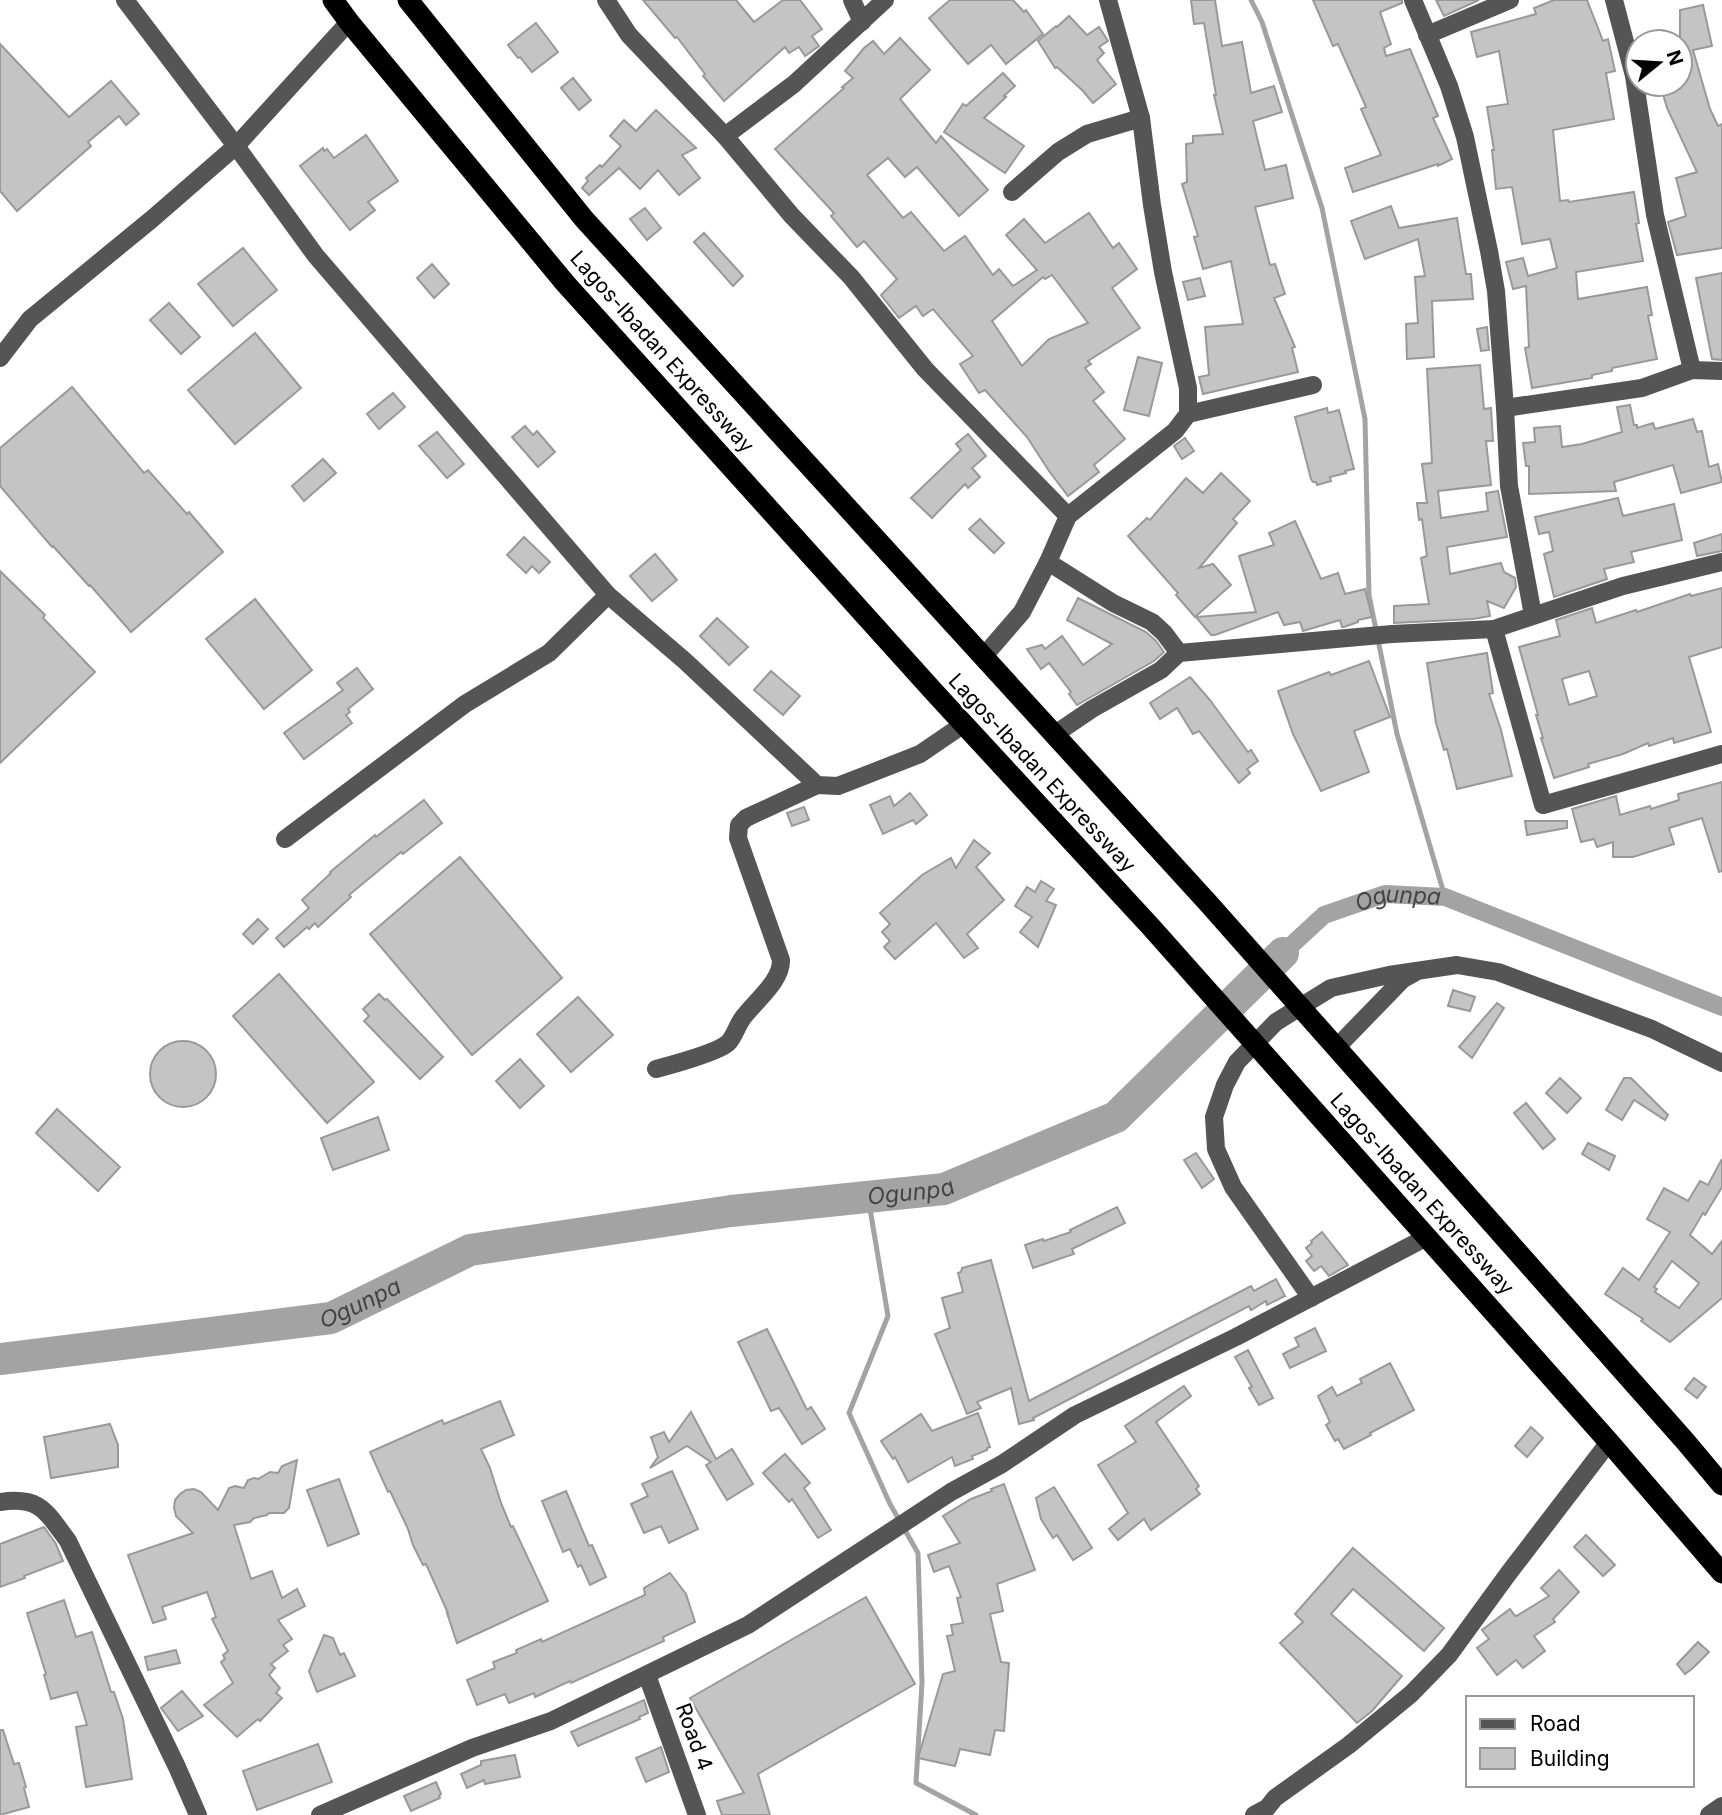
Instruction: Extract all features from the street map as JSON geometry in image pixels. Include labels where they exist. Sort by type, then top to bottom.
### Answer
[{"type":"highway","name":"Lagos-Ibadan Expressway","points":[[333,0],[565,283],[1151,927],[1722,1573]]},
{"type":"highway","name":"Lagos-Ibadan Expressway","points":[[408,0],[584,219],[1209,904],[1722,1485]]},
{"type":"street","points":[[125,0],[316,256],[608,595],[685,661],[817,785]]},
{"type":"street","points":[[606,0],[629,35],[725,136],[792,216],[851,277],[925,369],[1068,516]]},
{"type":"street","points":[[852,0],[862,22]]},
{"type":"street","points":[[725,136],[794,84],[885,0]]},
{"type":"street","points":[[984,656],[1022,611],[1068,516],[1175,431],[1188,414],[1188,388],[1163,272],[1141,118],[1108,0]]},
{"type":"street","points":[[1413,0],[1449,86],[1465,137],[1489,251],[1496,291],[1506,408],[1509,486],[1533,615]]},
{"type":"street","points":[[1427,35],[1510,0]]},
{"type":"street","points":[[1614,0],[1634,76],[1655,215],[1692,370]]},
{"type":"street","points":[[0,358],[30,319],[236,146],[349,22]]},
{"type":"street","points":[[1012,192],[1058,152],[1087,134],[1141,118]]},
{"type":"street","points":[[1506,408],[1642,388],[1692,370],[1722,371]]},
{"type":"street","points":[[1188,414],[1312,385]]},
{"type":"street","points":[[1048,562],[1113,603],[1146,618],[1164,633],[1179,653]]},
{"type":"street","points":[[1055,734],[1092,709],[1161,670],[1179,653],[1392,634],[1494,629],[1623,586],[1722,562]]},
{"type":"street","points":[[285,839],[465,704],[549,653],[608,595]]},
{"type":"street","points":[[1494,629],[1543,805],[1722,754]]},
{"type":"street","points":[[656,1069],[728,1043],[743,1018],[782,967],[738,838],[739,825],[746,818],[817,785],[838,786],[920,754],[964,724]]},
{"type":"street","points":[[1311,1297],[1233,1187],[1216,1149],[1214,1117],[1225,1084],[1237,1062],[1276,1022],[1331,988],[1457,965],[1498,972],[1652,1029],[1722,1063]]},
{"type":"street","points":[[1331,1042],[1403,978],[1422,970]]},
{"type":"street","points":[[320,1815],[472,1748],[551,1721],[748,1625],[951,1492],[1002,1464],[1075,1415],[1236,1337],[1427,1237]]},
{"type":"street","points":[[1263,1813],[1275,1798],[1349,1745],[1411,1694],[1449,1655],[1609,1442]]},
{"type":"street","points":[[0,1502],[24,1500],[44,1510],[68,1541],[198,1815]]},
{"type":"street","name":"Road 4","points":[[647,1675],[698,1815]]},
{"type":"street","points":[[1709,1815],[1722,1806]]},
{"type":"building","points":[[643,0],[736,0],[754,22],[783,0],[800,0],[822,29],[812,36],[819,46],[805,56],[799,47],[789,53],[785,47],[724,101],[703,76],[705,74],[677,37],[675,38]]},
{"type":"building","points":[[950,0],[1013,0],[1024,12],[1026,10],[1043,34],[1006,64],[991,45],[968,64],[929,18]]},
{"type":"building","points":[[1191,0],[1215,0],[1222,46],[1242,42],[1251,93],[1274,86],[1282,112],[1253,121],[1265,170],[1286,165],[1293,198],[1255,207],[1270,265],[1275,264],[1285,294],[1274,298],[1295,347],[1292,348],[1298,372],[1203,394],[1199,377],[1209,375],[1205,327],[1243,324],[1231,261],[1203,269],[1194,237],[1198,236],[1182,184],[1187,182],[1186,144],[1193,143],[1193,136],[1223,134],[1214,95],[1204,23],[1194,24]]},
{"type":"building","points":[[1313,0],[1402,0],[1402,3],[1380,12],[1391,44],[1384,48],[1386,56],[1410,49],[1438,116],[1433,118],[1452,159],[1438,166],[1353,192],[1345,168],[1381,155],[1361,109],[1366,107],[1338,44],[1333,46]]},
{"type":"building","points":[[1436,0],[1479,0],[1444,16]]},
{"type":"building","points":[[1554,0],[1587,0],[1603,41],[1608,39],[1615,71],[1606,73],[1614,119],[1553,130],[1560,201],[1634,192],[1639,223],[1636,224],[1643,261],[1576,272],[1578,299],[1647,287],[1652,315],[1648,316],[1657,359],[1612,368],[1612,371],[1592,375],[1592,378],[1532,388],[1525,348],[1529,347],[1526,286],[1513,289],[1506,262],[1523,258],[1528,276],[1557,268],[1550,239],[1522,244],[1512,187],[1496,189],[1494,150],[1487,107],[1508,104],[1499,51],[1477,57],[1471,32],[1536,14],[1534,8]]},
{"type":"building","points":[[1703,5],[1712,46],[1694,50],[1694,28],[1680,28],[1680,10]]},
{"type":"building","points":[[1069,16],[1087,35],[1099,27],[1108,41],[1099,47],[1104,53],[1097,60],[1116,84],[1093,103],[1055,68],[1038,41]]},
{"type":"building","points":[[536,23],[558,52],[532,72],[508,45]]},
{"type":"building","points":[[900,38],[930,70],[900,99],[936,143],[941,136],[988,190],[959,216],[917,167],[905,177],[888,158],[867,175],[903,218],[911,212],[944,251],[965,236],[993,275],[999,269],[1013,286],[1037,270],[1006,235],[1024,219],[1045,243],[1089,213],[1113,248],[1119,243],[1137,269],[1112,288],[1140,328],[1088,361],[1091,364],[1085,368],[1104,392],[1093,401],[1125,439],[1094,465],[1099,472],[1068,496],[1027,437],[985,390],[979,393],[960,364],[973,356],[933,309],[923,316],[916,306],[899,318],[881,295],[897,279],[864,241],[857,247],[831,216],[834,213],[775,149],[853,78],[845,71],[864,48],[873,41],[884,54]],"holes":[[[1052,275],[1088,323],[1049,339],[1022,366],[992,321],[1043,277],[1045,279]]]},
{"type":"building","points":[[0,44],[69,117],[111,81],[139,114],[126,125],[119,116],[88,142],[91,146],[17,211],[0,191]]},
{"type":"building","points":[[1694,53],[1710,109],[1718,126],[1722,124],[1722,248],[1677,255],[1668,222],[1686,216],[1676,178],[1697,172],[1664,98],[1694,98]]},
{"type":"building","points":[[1003,73],[1015,86],[984,118],[1024,146],[1005,173],[944,132],[963,104],[966,106]]},
{"type":"building","points":[[573,78],[591,100],[579,110],[561,88]]},
{"type":"building","points":[[656,110],[696,148],[682,155],[700,178],[679,195],[658,170],[640,189],[619,168],[589,195],[582,188],[588,181],[586,178],[600,165],[602,167],[621,146],[610,136],[624,120],[636,131]]},
{"type":"building","points":[[366,135],[398,181],[368,202],[375,210],[350,230],[300,166],[323,148],[334,158]]},
{"type":"building","points":[[1391,206],[1399,228],[1457,218],[1466,274],[1471,274],[1473,299],[1432,301],[1434,357],[1407,359],[1406,324],[1418,323],[1415,277],[1425,276],[1418,239],[1365,259],[1351,221]]},
{"type":"building","points":[[645,208],[661,228],[647,240],[630,219]]},
{"type":"building","points":[[704,233],[743,276],[733,286],[694,242]]},
{"type":"building","points":[[243,248],[277,290],[233,326],[198,284]]},
{"type":"building","points":[[432,264],[449,284],[434,298],[417,278]]},
{"type":"building","points":[[1722,273],[1722,360],[1712,359],[1696,278]]},
{"type":"building","points":[[1200,278],[1205,296],[1188,300],[1183,282]]},
{"type":"building","points":[[169,303],[200,337],[181,354],[150,320]]},
{"type":"building","points":[[1487,327],[1489,350],[1481,351],[1477,329]]},
{"type":"building","points":[[255,333],[301,388],[235,444],[188,390]]},
{"type":"building","points":[[1138,357],[1162,363],[1149,416],[1124,410]]},
{"type":"building","points":[[1480,365],[1484,409],[1491,408],[1493,441],[1486,441],[1491,485],[1438,491],[1441,518],[1488,511],[1486,493],[1498,491],[1507,537],[1447,547],[1450,574],[1501,563],[1504,572],[1515,578],[1516,587],[1504,608],[1487,601],[1490,616],[1394,623],[1394,606],[1429,604],[1421,558],[1427,556],[1417,503],[1427,503],[1422,464],[1432,463],[1427,369]]},
{"type":"building","points":[[72,387],[144,473],[148,470],[223,552],[131,632],[0,486],[0,448]]},
{"type":"building","points":[[393,393],[405,407],[379,429],[367,414]]},
{"type":"building","points":[[1630,405],[1637,428],[1653,423],[1655,429],[1693,419],[1697,432],[1702,431],[1709,467],[1718,464],[1722,482],[1681,493],[1673,465],[1614,482],[1616,491],[1529,494],[1529,466],[1526,466],[1523,443],[1535,442],[1534,428],[1560,426],[1562,447],[1582,444],[1622,432],[1617,407]]},
{"type":"building","points":[[1327,408],[1328,413],[1339,410],[1354,469],[1330,477],[1331,481],[1317,485],[1311,479],[1295,417]]},
{"type":"building","points":[[525,426],[533,435],[537,431],[555,452],[538,467],[512,437]]},
{"type":"building","points":[[437,432],[464,464],[447,478],[419,446]]},
{"type":"building","points":[[968,434],[986,456],[972,468],[980,477],[968,488],[965,484],[932,518],[911,498],[961,450],[956,444]]},
{"type":"building","points":[[1185,438],[1194,451],[1182,459],[1174,446]]},
{"type":"building","points":[[323,459],[336,473],[304,501],[292,486]]},
{"type":"building","points":[[1221,473],[1250,501],[1233,519],[1237,523],[1199,568],[1213,564],[1231,585],[1195,617],[1176,595],[1178,593],[1128,536],[1147,518],[1150,520],[1186,478],[1203,493]]},
{"type":"building","points":[[1618,498],[1623,516],[1674,504],[1682,540],[1631,552],[1634,562],[1604,569],[1607,579],[1554,597],[1544,554],[1553,551],[1549,532],[1539,534],[1535,517]]},
{"type":"building","points":[[980,519],[1004,543],[994,553],[969,529]]},
{"type":"building","points":[[1295,521],[1321,579],[1338,573],[1345,594],[1365,589],[1372,617],[1344,627],[1340,620],[1303,631],[1300,622],[1284,625],[1278,612],[1211,635],[1196,617],[1256,612],[1239,556],[1274,545],[1269,533]]},
{"type":"building","points":[[1722,534],[1722,551],[1697,556],[1694,543]]},
{"type":"building","points":[[524,537],[550,562],[539,573],[532,566],[526,573],[507,555]]},
{"type":"building","points":[[655,554],[677,580],[652,601],[630,576]]},
{"type":"building","points":[[0,571],[45,615],[43,618],[95,672],[0,763]]},
{"type":"building","points":[[1722,588],[1722,647],[1689,657],[1711,732],[1674,743],[1673,738],[1649,746],[1648,743],[1554,778],[1541,738],[1538,715],[1519,647],[1560,636],[1556,620],[1592,608],[1596,623],[1690,594],[1691,596]],"holes":[[[1589,671],[1597,696],[1569,705],[1562,679]]]},
{"type":"building","points":[[1078,598],[1146,632],[1164,652],[1154,661],[1077,705],[1069,694],[1071,692],[1049,663],[1041,669],[1027,649],[1042,645],[1045,649],[1062,636],[1083,665],[1112,644],[1067,620]]},
{"type":"building","points":[[255,599],[312,670],[264,709],[206,639]]},
{"type":"building","points":[[717,618],[748,647],[729,665],[700,636]]},
{"type":"building","points":[[1487,653],[1493,693],[1489,694],[1512,776],[1457,789],[1447,749],[1444,750],[1436,723],[1427,663]]},
{"type":"building","points":[[1369,661],[1390,717],[1354,731],[1369,772],[1321,791],[1293,734],[1278,691]]},
{"type":"building","points":[[357,668],[373,689],[348,709],[350,712],[346,715],[352,723],[304,759],[284,733],[343,690],[337,683]]},
{"type":"building","points":[[771,671],[800,696],[783,715],[754,690]]},
{"type":"building","points":[[1190,677],[1248,752],[1251,750],[1258,761],[1247,769],[1250,773],[1239,783],[1199,731],[1193,734],[1177,708],[1160,719],[1150,703]]},
{"type":"building","points":[[1722,782],[1722,871],[1719,872],[1702,818],[1669,828],[1674,844],[1633,857],[1613,857],[1613,842],[1597,847],[1594,839],[1581,842],[1572,809],[1616,796],[1620,815],[1679,800],[1678,794]]},
{"type":"building","points":[[910,793],[927,815],[916,824],[913,820],[883,834],[870,805],[890,796],[894,806]]},
{"type":"building","points":[[424,800],[442,823],[403,854],[401,852],[349,895],[351,897],[318,927],[315,923],[309,929],[307,927],[284,947],[276,938],[309,908],[302,900],[330,872],[375,835],[376,837]]},
{"type":"building","points":[[804,807],[809,820],[792,826],[787,813]]},
{"type":"building","points":[[1525,821],[1567,821],[1567,828],[1527,835]]},
{"type":"building","points":[[974,840],[990,853],[976,867],[1004,900],[967,934],[978,948],[964,958],[936,923],[895,959],[884,947],[890,941],[882,932],[890,924],[880,913],[922,875],[951,858],[956,868]]},
{"type":"building","points":[[460,857],[562,978],[472,1055],[370,934]]},
{"type":"building","points":[[1041,881],[1054,889],[1046,901],[1056,905],[1038,947],[1020,932],[1032,917],[1015,906],[1027,887],[1035,892]]},
{"type":"building","points":[[258,919],[268,929],[253,944],[243,934]]},
{"type":"building","points":[[279,974],[374,1082],[327,1123],[233,1016]]},
{"type":"building","points":[[1453,990],[1475,997],[1470,1011],[1448,1006]]},
{"type":"building","points":[[379,994],[443,1057],[420,1079],[364,1021],[369,1016],[363,1009]]},
{"type":"building","points":[[578,997],[613,1035],[571,1072],[537,1034]]},
{"type":"building","points":[[1497,1003],[1504,1008],[1472,1058],[1459,1047]]},
{"type":"building","points":[[183,1041],[196,1044],[206,1051],[213,1061],[216,1074],[213,1087],[206,1097],[196,1104],[183,1107],[170,1104],[160,1097],[153,1087],[150,1074],[153,1061],[160,1051],[170,1044]]},
{"type":"building","points":[[520,1059],[544,1086],[520,1108],[496,1081]]},
{"type":"building","points":[[1560,1078],[1581,1098],[1567,1113],[1546,1093]]},
{"type":"building","points":[[1624,1078],[1631,1078],[1668,1115],[1665,1120],[1634,1100],[1622,1120],[1606,1110]]},
{"type":"building","points":[[1526,1103],[1555,1139],[1543,1149],[1514,1113]]},
{"type":"building","points":[[57,1109],[120,1167],[98,1191],[36,1133]]},
{"type":"building","points":[[378,1117],[389,1150],[333,1170],[321,1138]]},
{"type":"building","points":[[1588,1143],[1615,1156],[1609,1170],[1582,1154]]},
{"type":"building","points":[[1196,1153],[1214,1179],[1202,1188],[1184,1160]]},
{"type":"building","points":[[1722,1159],[1722,1187],[1690,1235],[1712,1254],[1722,1241],[1722,1298],[1670,1342],[1641,1321],[1643,1319],[1605,1294],[1623,1268],[1639,1280],[1670,1232],[1647,1219],[1664,1188],[1688,1201],[1700,1181],[1708,1185]],"holes":[[[1672,1261],[1699,1283],[1679,1308],[1655,1292],[1657,1289],[1654,1287]]]},
{"type":"building","points":[[1117,1207],[1125,1223],[1072,1249],[1074,1254],[1033,1268],[1025,1245],[1071,1232],[1070,1230]]},
{"type":"building","points":[[1322,1232],[1348,1265],[1329,1276],[1321,1266],[1314,1271],[1306,1261],[1312,1256],[1306,1248]]},
{"type":"building","points":[[991,1260],[1029,1401],[1251,1286],[1254,1291],[1276,1279],[1285,1296],[1267,1305],[1266,1301],[1251,1310],[1249,1306],[1033,1418],[1034,1420],[1019,1424],[1011,1388],[977,1402],[981,1408],[967,1414],[935,1334],[950,1328],[942,1298],[963,1292],[958,1273],[962,1268]]},
{"type":"building","points":[[1315,1328],[1326,1351],[1290,1368],[1283,1354],[1299,1346],[1295,1338]]},
{"type":"building","points":[[767,1329],[807,1410],[811,1407],[825,1429],[802,1444],[779,1408],[771,1411],[738,1342]]},
{"type":"building","points":[[1248,1350],[1273,1398],[1259,1405],[1235,1357]]},
{"type":"building","points":[[1390,1363],[1414,1410],[1344,1449],[1338,1439],[1335,1441],[1326,1425],[1330,1422],[1318,1396],[1332,1387],[1337,1396],[1362,1383],[1360,1379]]},
{"type":"building","points":[[1694,1378],[1706,1387],[1697,1398],[1685,1389]]},
{"type":"building","points":[[1184,1386],[1191,1396],[1156,1422],[1199,1486],[1196,1489],[1200,1494],[1151,1530],[1144,1519],[1118,1540],[1109,1529],[1128,1513],[1098,1465],[1136,1442],[1125,1426]]},
{"type":"building","points":[[500,1401],[514,1435],[481,1449],[511,1527],[513,1526],[548,1601],[457,1643],[448,1613],[426,1564],[423,1565],[413,1545],[408,1529],[370,1452],[442,1420],[444,1424]]},
{"type":"building","points":[[691,1412],[716,1459],[732,1449],[753,1484],[727,1500],[706,1465],[711,1462],[687,1446],[650,1468],[658,1457],[651,1437],[664,1432],[669,1442]]},
{"type":"building","points":[[978,1413],[990,1447],[987,1450],[955,1466],[952,1457],[908,1482],[895,1457],[893,1459],[881,1441],[921,1414],[932,1431]]},
{"type":"building","points":[[110,1424],[118,1445],[118,1467],[51,1478],[44,1437]]},
{"type":"building","points":[[1531,1427],[1543,1438],[1527,1457],[1515,1446]]},
{"type":"building","points":[[785,1454],[810,1483],[804,1488],[831,1530],[818,1538],[792,1499],[789,1502],[763,1473]]},
{"type":"building","points":[[297,1460],[289,1508],[284,1513],[269,1513],[250,1522],[234,1525],[251,1579],[272,1571],[282,1598],[297,1589],[305,1606],[278,1620],[292,1639],[283,1645],[288,1651],[271,1664],[275,1668],[269,1675],[280,1688],[276,1693],[282,1698],[260,1721],[258,1719],[237,1737],[204,1705],[233,1683],[221,1662],[228,1651],[212,1619],[216,1617],[207,1592],[162,1607],[166,1619],[153,1623],[128,1555],[193,1533],[176,1516],[174,1508],[175,1500],[186,1490],[201,1492],[218,1510],[229,1488],[244,1488],[248,1480],[258,1479],[270,1472],[278,1473],[282,1466]]},
{"type":"building","points":[[672,1471],[698,1529],[669,1543],[661,1526],[644,1533],[631,1504],[648,1496],[642,1484]]},
{"type":"building","points":[[339,1479],[359,1534],[328,1546],[307,1490]]},
{"type":"building","points":[[1004,1484],[1035,1570],[997,1584],[1003,1611],[990,1614],[1001,1662],[1009,1663],[1004,1731],[995,1730],[990,1755],[960,1749],[955,1766],[918,1758],[943,1674],[955,1671],[947,1636],[953,1635],[951,1625],[963,1623],[957,1598],[961,1597],[949,1566],[934,1572],[928,1555],[960,1543],[943,1516]]},
{"type":"building","points":[[1054,1487],[1092,1548],[1073,1560],[1057,1535],[1053,1538],[1041,1519],[1036,1498]]},
{"type":"building","points":[[566,1491],[589,1546],[592,1545],[606,1577],[590,1585],[570,1549],[563,1552],[542,1501]]},
{"type":"building","points":[[44,1527],[56,1544],[63,1561],[0,1587],[0,1544]]},
{"type":"building","points":[[1586,1535],[1615,1565],[1603,1576],[1574,1547]]},
{"type":"building","points":[[1353,1548],[1444,1628],[1424,1651],[1353,1589],[1331,1614],[1402,1676],[1372,1711],[1357,1723],[1280,1643],[1303,1622],[1295,1614]]},
{"type":"building","points":[[1559,1570],[1579,1592],[1553,1619],[1555,1622],[1534,1636],[1545,1651],[1523,1668],[1516,1660],[1497,1675],[1477,1648],[1489,1639],[1482,1630],[1510,1609],[1515,1616],[1518,1615],[1549,1596],[1541,1588]]},
{"type":"building","points":[[670,1573],[686,1594],[695,1622],[663,1637],[664,1641],[535,1697],[534,1693],[509,1703],[505,1694],[477,1705],[467,1680],[495,1668],[493,1662],[645,1595],[644,1588]]},
{"type":"building","points":[[866,1597],[915,1684],[758,1774],[770,1815],[722,1815],[717,1801],[744,1793],[690,1698]]},
{"type":"building","points":[[64,1600],[76,1637],[92,1632],[111,1692],[114,1692],[123,1719],[132,1779],[86,1787],[76,1727],[87,1725],[77,1692],[51,1699],[27,1613]]},
{"type":"building","points":[[324,1635],[333,1638],[340,1655],[344,1653],[355,1676],[317,1692],[309,1671]]},
{"type":"building","points":[[1698,1642],[1709,1652],[1685,1674],[1677,1664]]},
{"type":"building","points":[[176,1650],[180,1663],[148,1670],[145,1657]]},
{"type":"building","points":[[182,1691],[203,1716],[178,1731],[161,1708]]},
{"type":"building","points":[[644,1700],[648,1713],[639,1717],[640,1719],[578,1746],[571,1732]]},
{"type":"building","points":[[0,1730],[3,1730],[14,1764],[19,1763],[29,1807],[0,1815]]},
{"type":"building","points":[[318,1744],[332,1782],[257,1810],[243,1771]]},
{"type":"building","points":[[661,1747],[669,1772],[646,1782],[636,1758]]},
{"type":"building","points":[[515,1755],[520,1777],[485,1784],[484,1780],[467,1788],[461,1774],[481,1765],[481,1761]]},
{"type":"building","points":[[436,1782],[440,1798],[411,1811],[404,1796]]},
{"type":"waterway","points":[[1251,0],[1262,22],[1322,208],[1365,419],[1369,595],[1397,734],[1445,897]]},
{"type":"waterway","name":"Ogunpa","points":[[1283,953],[1324,915],[1385,894],[1445,897],[1722,1007]]},
{"type":"waterway","name":"Ogunpa","points":[[0,1359],[331,1318],[470,1250],[731,1211],[944,1189],[1116,1117],[1283,953]]},
{"type":"waterway","points":[[868,1197],[888,1316],[849,1413],[890,1504],[918,1553],[922,1683],[916,1783],[976,1815]]}]
